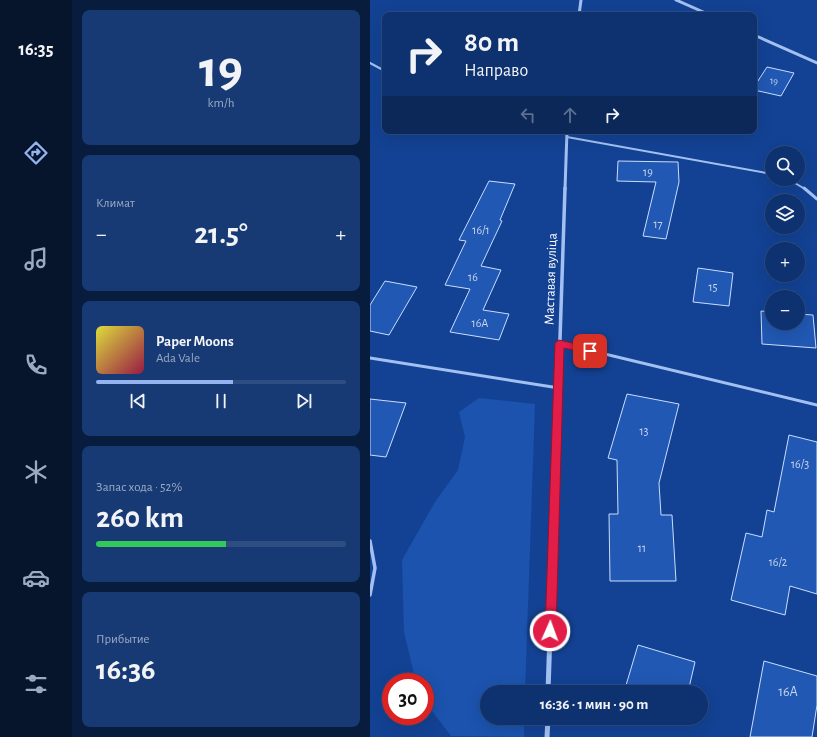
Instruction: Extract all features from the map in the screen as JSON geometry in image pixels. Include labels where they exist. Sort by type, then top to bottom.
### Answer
[{"type":"street","points":[[579,12],[581,0]]},
{"type":"street","points":[[676,0],[703,12]]},
{"type":"street","points":[[757,36],[817,63]]},
{"type":"street","name":"Маставая вуліца","points":[[548,685],[568,134]]},
{"type":"street","points":[[547,737],[548,725]]},
{"type":"lane","points":[[370,62],[382,69]]},
{"type":"lane","points":[[567,137],[765,173]]},
{"type":"lane","points":[[802,186],[817,199]]},
{"type":"lane","points":[[559,343],[817,405]]},
{"type":"lane","points":[[370,358],[559,388]]},
{"type":"lane","points":[[370,541],[376,560],[375,579],[370,595]]},
{"type":"shaded area","points":[[479,398],[535,404],[525,685],[480,685],[480,725],[524,725],[524,737],[451,736],[434,714],[434,673],[414,673],[404,632],[402,560],[435,502],[458,470],[465,437],[459,412]]},
{"type":"building","points":[[767,67],[794,73],[781,96],[757,91],[757,82]]},
{"type":"building","points":[[618,161],[678,162],[679,182],[666,239],[643,236],[656,182],[617,181]]},
{"type":"building","points":[[489,181],[515,184],[500,220],[502,221],[481,266],[501,270],[483,310],[509,314],[499,340],[450,332],[470,289],[445,285],[466,241],[459,240]]},
{"type":"building","points":[[698,268],[733,273],[729,306],[693,302]]},
{"type":"building","points":[[385,281],[417,287],[389,335],[370,331],[370,305]]},
{"type":"building","points":[[761,311],[765,311],[765,330],[805,330],[805,314],[813,315],[816,348],[762,344]]},
{"type":"building","points":[[627,394],[679,404],[659,483],[661,515],[672,515],[676,581],[610,581],[609,514],[618,514],[617,460],[608,458]]},
{"type":"building","points":[[370,399],[406,403],[386,457],[370,455]]},
{"type":"building","points":[[789,435],[817,442],[817,594],[790,586],[785,615],[731,600],[746,533],[762,537],[767,510],[774,512]]},
{"type":"building","points":[[638,645],[695,662],[690,685],[626,685]]},
{"type":"building","points":[[764,661],[817,676],[817,705],[812,737],[750,737]]},
{"type":"route","points":[[550,631],[559,388],[559,343],[590,351]]}]
